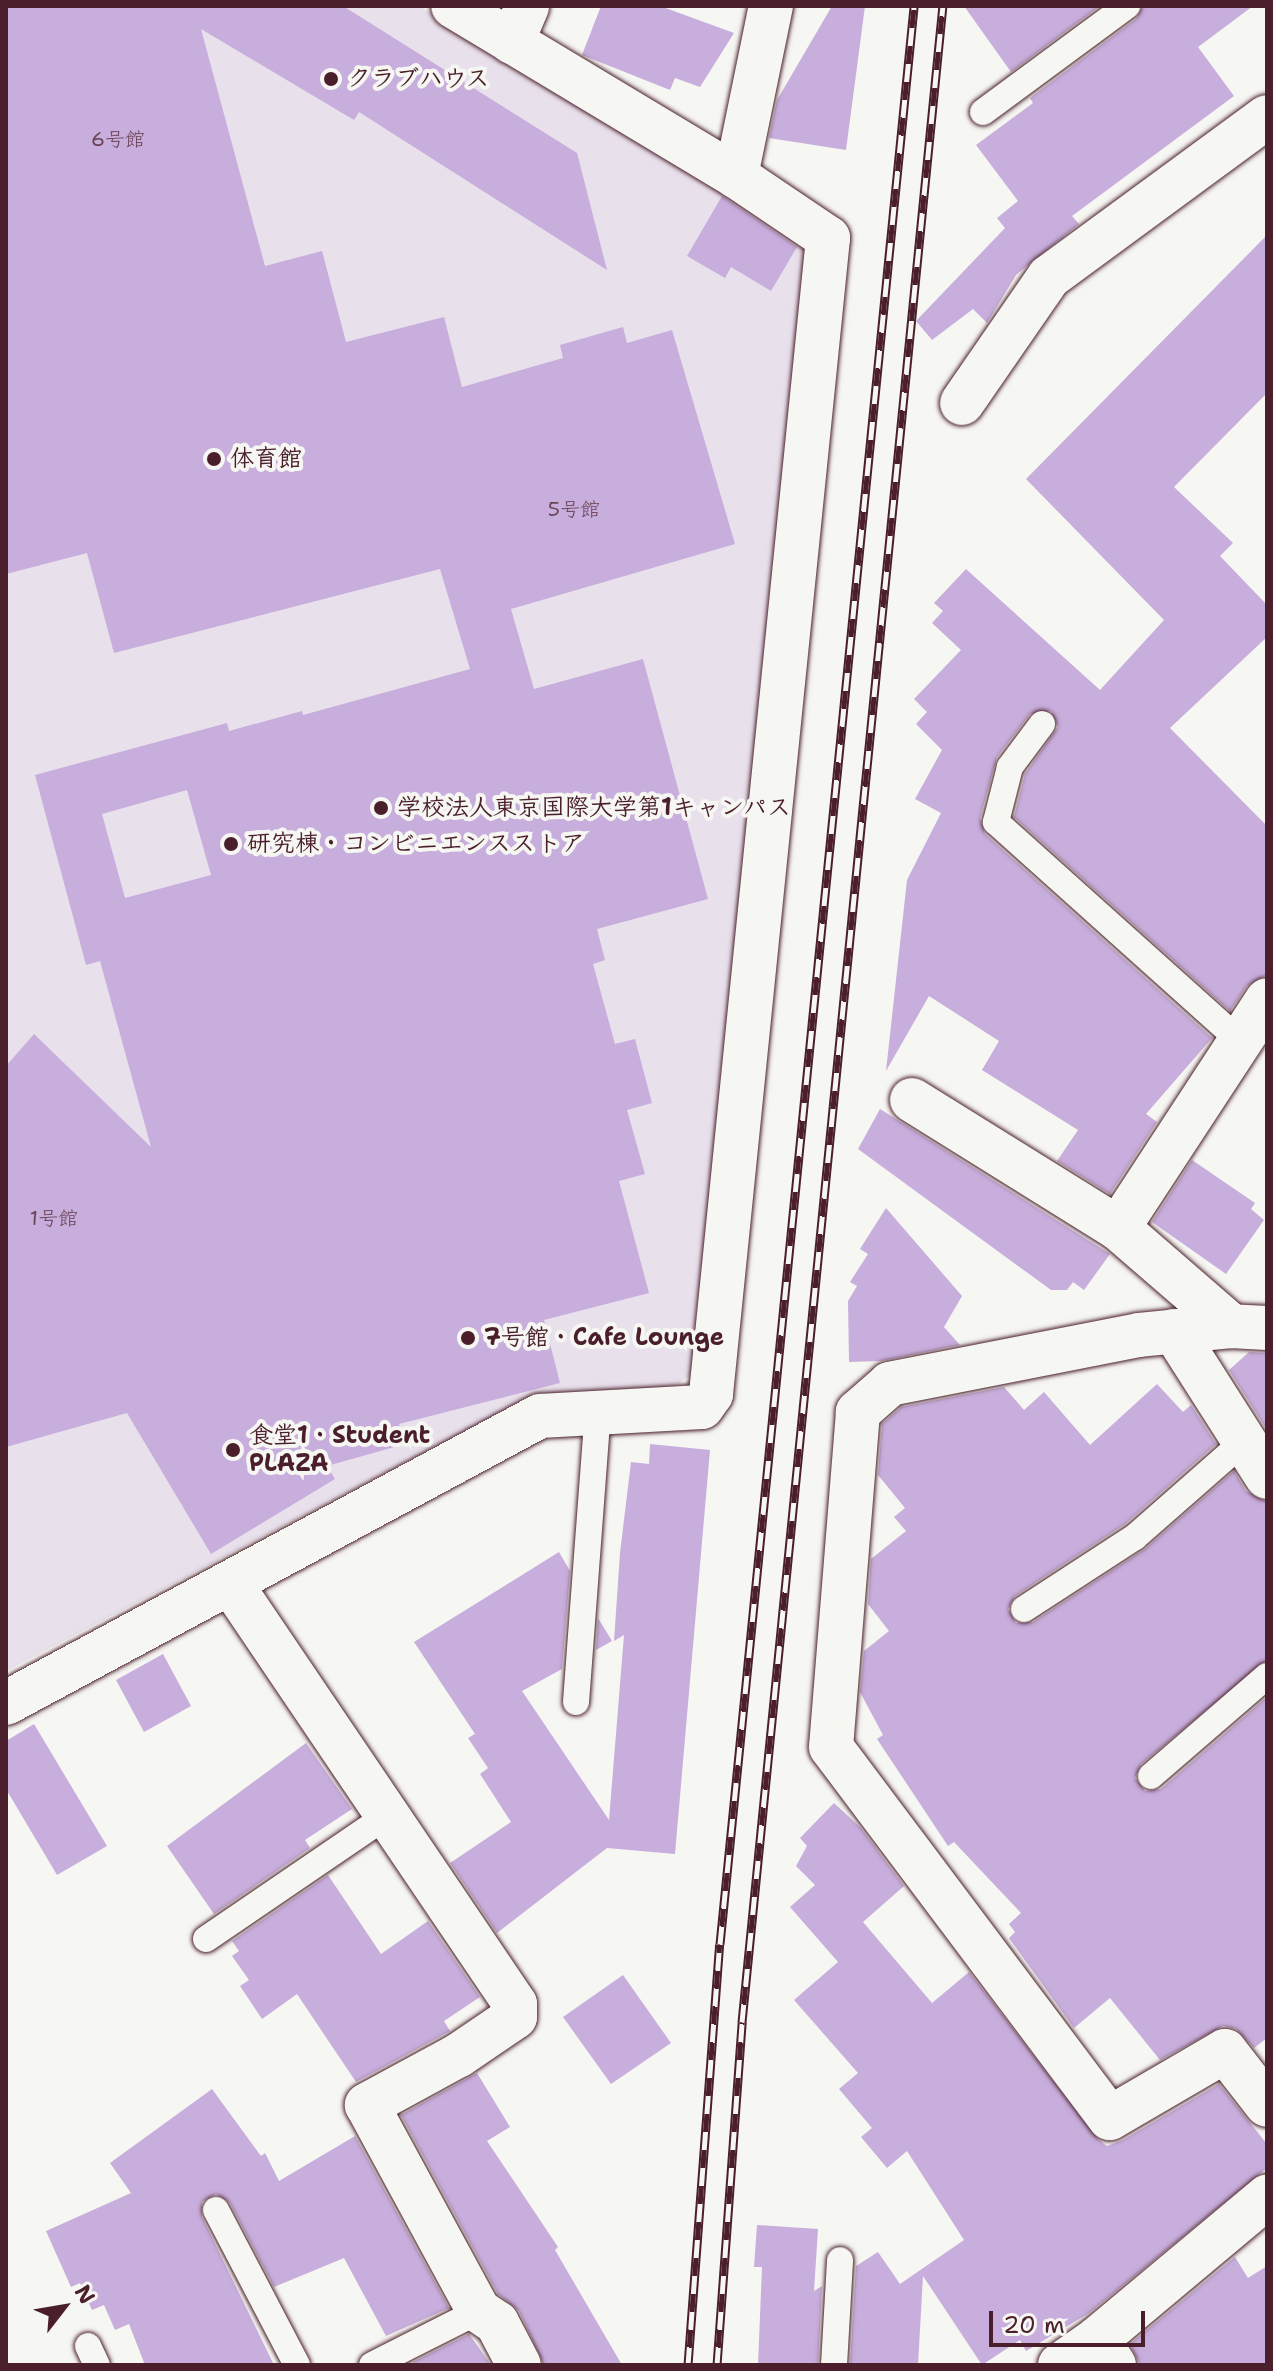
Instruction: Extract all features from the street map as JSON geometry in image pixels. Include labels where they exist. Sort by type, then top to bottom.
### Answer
[{"type":"street","points":[[6,1703],[540,1416],[702,1407],[711,1394],[828,238],[520,24],[453,6]]},
{"type":"street","points":[[736,176],[771,6]]},
{"type":"street","points":[[962,403],[1049,277],[1267,117]]},
{"type":"street","points":[[1118,1228],[1267,1000]]},
{"type":"street","points":[[912,1100],[1118,1228],[1249,1327]]},
{"type":"street","points":[[1249,1327],[1174,1331],[890,1384],[858,1412],[831,1747],[1110,2118],[1225,2051],[1267,2105]]},
{"type":"street","points":[[1174,1331],[1255,1459]]},
{"type":"street","points":[[231,1584],[515,2004],[515,2017],[504,2025],[367,2105],[479,2311],[497,2323],[519,2365]]},
{"type":"street","points":[[1060,2365],[1106,2352],[1267,2197]]},
{"type":"lane","points":[[983,112],[1127,6]]},
{"type":"lane","points":[[1042,724],[1010,767],[996,822],[1239,1040]]},
{"type":"lane","points":[[576,1702],[598,1412]]},
{"type":"lane","points":[[1024,1609],[1255,1459]]},
{"type":"lane","points":[[1151,1776],[1267,1676]]},
{"type":"lane","points":[[206,1939],[386,1816]]},
{"type":"lane","points":[[216,2210],[297,2365]]},
{"type":"lane","points":[[834,2365],[840,2260]]},
{"type":"lane","points":[[372,2365],[479,2311]]},
{"type":"shaded area","name":"学校法人東京国際大学第1キャンパス","points":[[6,6],[419,6],[803,234],[812,250],[701,1366],[673,1388],[529,1397],[6,1671]]},
{"type":"building","name":"学校法人東京国際大学第1キャンパス","points":[[6,6],[343,6],[577,153],[607,270],[359,112],[354,120],[201,29],[265,266],[322,251],[346,342],[444,317],[462,387],[563,358],[560,345],[623,327],[627,343],[672,330],[735,544],[511,609],[534,689],[643,659],[708,899],[597,929],[605,960],[593,964],[615,1044],[635,1039],[652,1103],[627,1110],[645,1174],[619,1181],[649,1293],[544,1320],[560,1383],[399,1424],[405,1444],[327,1466],[335,1479],[211,1554],[127,1413],[6,1447],[6,1066],[34,1034],[151,1147],[100,961],[86,965],[35,775],[227,723],[229,731],[302,711],[303,715],[470,669],[440,569],[114,653],[87,553],[6,574]],"holes":[[[187,790],[211,875],[125,898],[102,814]]]},
{"type":"building","points":[[601,6],[660,6],[734,33],[700,87],[675,78],[670,90],[582,55]]},
{"type":"building","points":[[832,6],[865,6],[846,150],[769,138],[777,100]]},
{"type":"building","points":[[964,6],[1100,6],[1011,72]]},
{"type":"building","points":[[1143,6],[1253,6],[1198,47],[1234,96],[1072,216],[1079,224],[1016,275],[987,323],[973,309],[932,340],[916,321],[1005,228],[997,218],[1018,201],[976,145],[1033,103],[1030,98],[1136,19]]},
{"type":"building","points":[[722,196],[797,247],[771,291],[731,267],[725,278],[687,256]]},
{"type":"building","points":[[1267,235],[1267,393],[1174,487],[1233,543],[1220,556],[1267,605],[1267,637],[1170,728],[1267,826],[1267,975],[1247,986],[1230,1011],[1014,817],[1025,774],[1058,727],[1051,711],[1030,714],[997,757],[980,818],[985,834],[1212,1038],[1146,1114],[1157,1122],[1110,1194],[1057,1161],[1078,1130],[982,1070],[999,1041],[929,996],[886,1071],[907,880],[941,813],[915,799],[942,750],[916,724],[927,712],[914,699],[961,650],[932,623],[943,611],[934,603],[966,569],[1100,690],[1164,620],[1026,479]]},
{"type":"building","points":[[880,1109],[1110,1254],[1084,1290],[1073,1282],[1067,1290],[1051,1290],[858,1149]]},
{"type":"building","points":[[1192,1160],[1255,1203],[1251,1209],[1264,1220],[1226,1274],[1152,1222]]},
{"type":"building","points":[[886,1208],[962,1296],[944,1327],[960,1345],[881,1361],[849,1362],[848,1301],[857,1286],[850,1282],[868,1254],[860,1249]]},
{"type":"building","points":[[1249,1352],[1267,1353],[1267,1430],[1229,1370]]},
{"type":"building","points":[[1157,1384],[1183,1412],[1191,1405],[1216,1444],[1125,1524],[1015,1596],[1008,1609],[1016,1623],[1033,1622],[1145,1549],[1234,1471],[1246,1491],[1267,1502],[1267,1660],[1141,1764],[1135,1778],[1145,1791],[1161,1789],[1267,1697],[1267,2038],[1254,2048],[1236,2029],[1223,2026],[1160,2060],[1110,1998],[1074,2028],[1009,1938],[1015,1932],[1009,1924],[1021,1913],[954,1842],[948,1846],[877,1739],[883,1735],[860,1692],[864,1651],[889,1631],[868,1604],[871,1559],[906,1531],[894,1517],[905,1508],[878,1475],[882,1424],[901,1407],[1004,1387],[1024,1410],[1044,1392],[1090,1445]]},
{"type":"building","points":[[650,1444],[710,1450],[675,1854],[607,1848],[497,1933],[450,1863],[511,1822],[480,1774],[488,1768],[468,1738],[475,1734],[414,1642],[559,1552],[570,1571],[562,1669],[522,1691],[609,1820],[624,1635],[614,1641],[620,1553],[631,1462],[649,1464]]},
{"type":"building","points":[[598,1618],[612,1641],[596,1650]]},
{"type":"building","points":[[163,1654],[191,1706],[144,1732],[116,1680]]},
{"type":"building","points":[[34,1724],[107,1846],[57,1875],[6,1789],[6,1741]]},
{"type":"building","points":[[306,1743],[352,1809],[305,1840],[310,1848],[214,1914],[167,1846]]},
{"type":"building","points":[[834,1803],[860,1827],[904,1886],[863,1922],[932,2003],[969,1972],[1099,2140],[1107,2146],[1123,2140],[1219,2084],[1267,2144],[1267,2168],[1089,2313],[1026,2351],[1020,2340],[982,2365],[923,2276],[918,2365],[850,2365],[856,2266],[878,2252],[900,2284],[964,2240],[907,2151],[887,2168],[861,2137],[872,2128],[839,2089],[858,2073],[794,2000],[838,1962],[790,1907],[815,1885],[796,1866],[807,1846],[800,1838]]},
{"type":"building","points":[[328,1875],[381,1954],[428,1921],[480,1997],[444,2021],[450,2031],[356,2082],[297,1994],[262,2019],[240,1986],[249,1980],[232,1956],[239,1951],[232,1941]]},
{"type":"building","points":[[623,1975],[671,2043],[611,2084],[563,2017]]},
{"type":"building","points":[[477,2073],[510,2127],[487,2141],[558,2247],[555,2250],[622,2365],[544,2365],[519,2311],[498,2294],[401,2115]]},
{"type":"building","points":[[212,2089],[261,2156],[265,2153],[279,2181],[355,2136],[449,2308],[386,2336],[344,2258],[274,2287],[230,2203],[216,2194],[202,2202],[202,2217],[274,2365],[145,2365],[129,2324],[115,2330],[104,2305],[92,2310],[80,2283],[71,2287],[46,2231],[131,2193],[110,2163]]},
{"type":"building","points":[[757,2225],[818,2229],[814,2291],[822,2286],[818,2365],[758,2365],[762,2267],[754,2267]]},
{"type":"building","points":[[1235,2257],[1248,2278],[1267,2266],[1267,2365],[1140,2365],[1130,2344]]},
{"type":"building","points":[[469,2334],[491,2365],[414,2365],[413,2362]]},
{"type":"railway","points":[[688,2365],[720,1944],[914,6]]},
{"type":"railway","points":[[717,2365],[742,2022],[943,6]]},
{"type":"place","name":"クラブハウス","points":[[331,79]]},
{"type":"place","name":"体育館","points":[[214,459]]},
{"type":"place","name":"学校法人東京国際大学第1キャンパス","points":[[381,808]]},
{"type":"place","name":"研究棟・コンビニエンスストア","points":[[231,844]]},
{"type":"place","name":"7号館・Cafe Lounge","points":[[468,1338]]},
{"type":"place","name":"食堂1・Student PLAZA","points":[[233,1450]]}]
